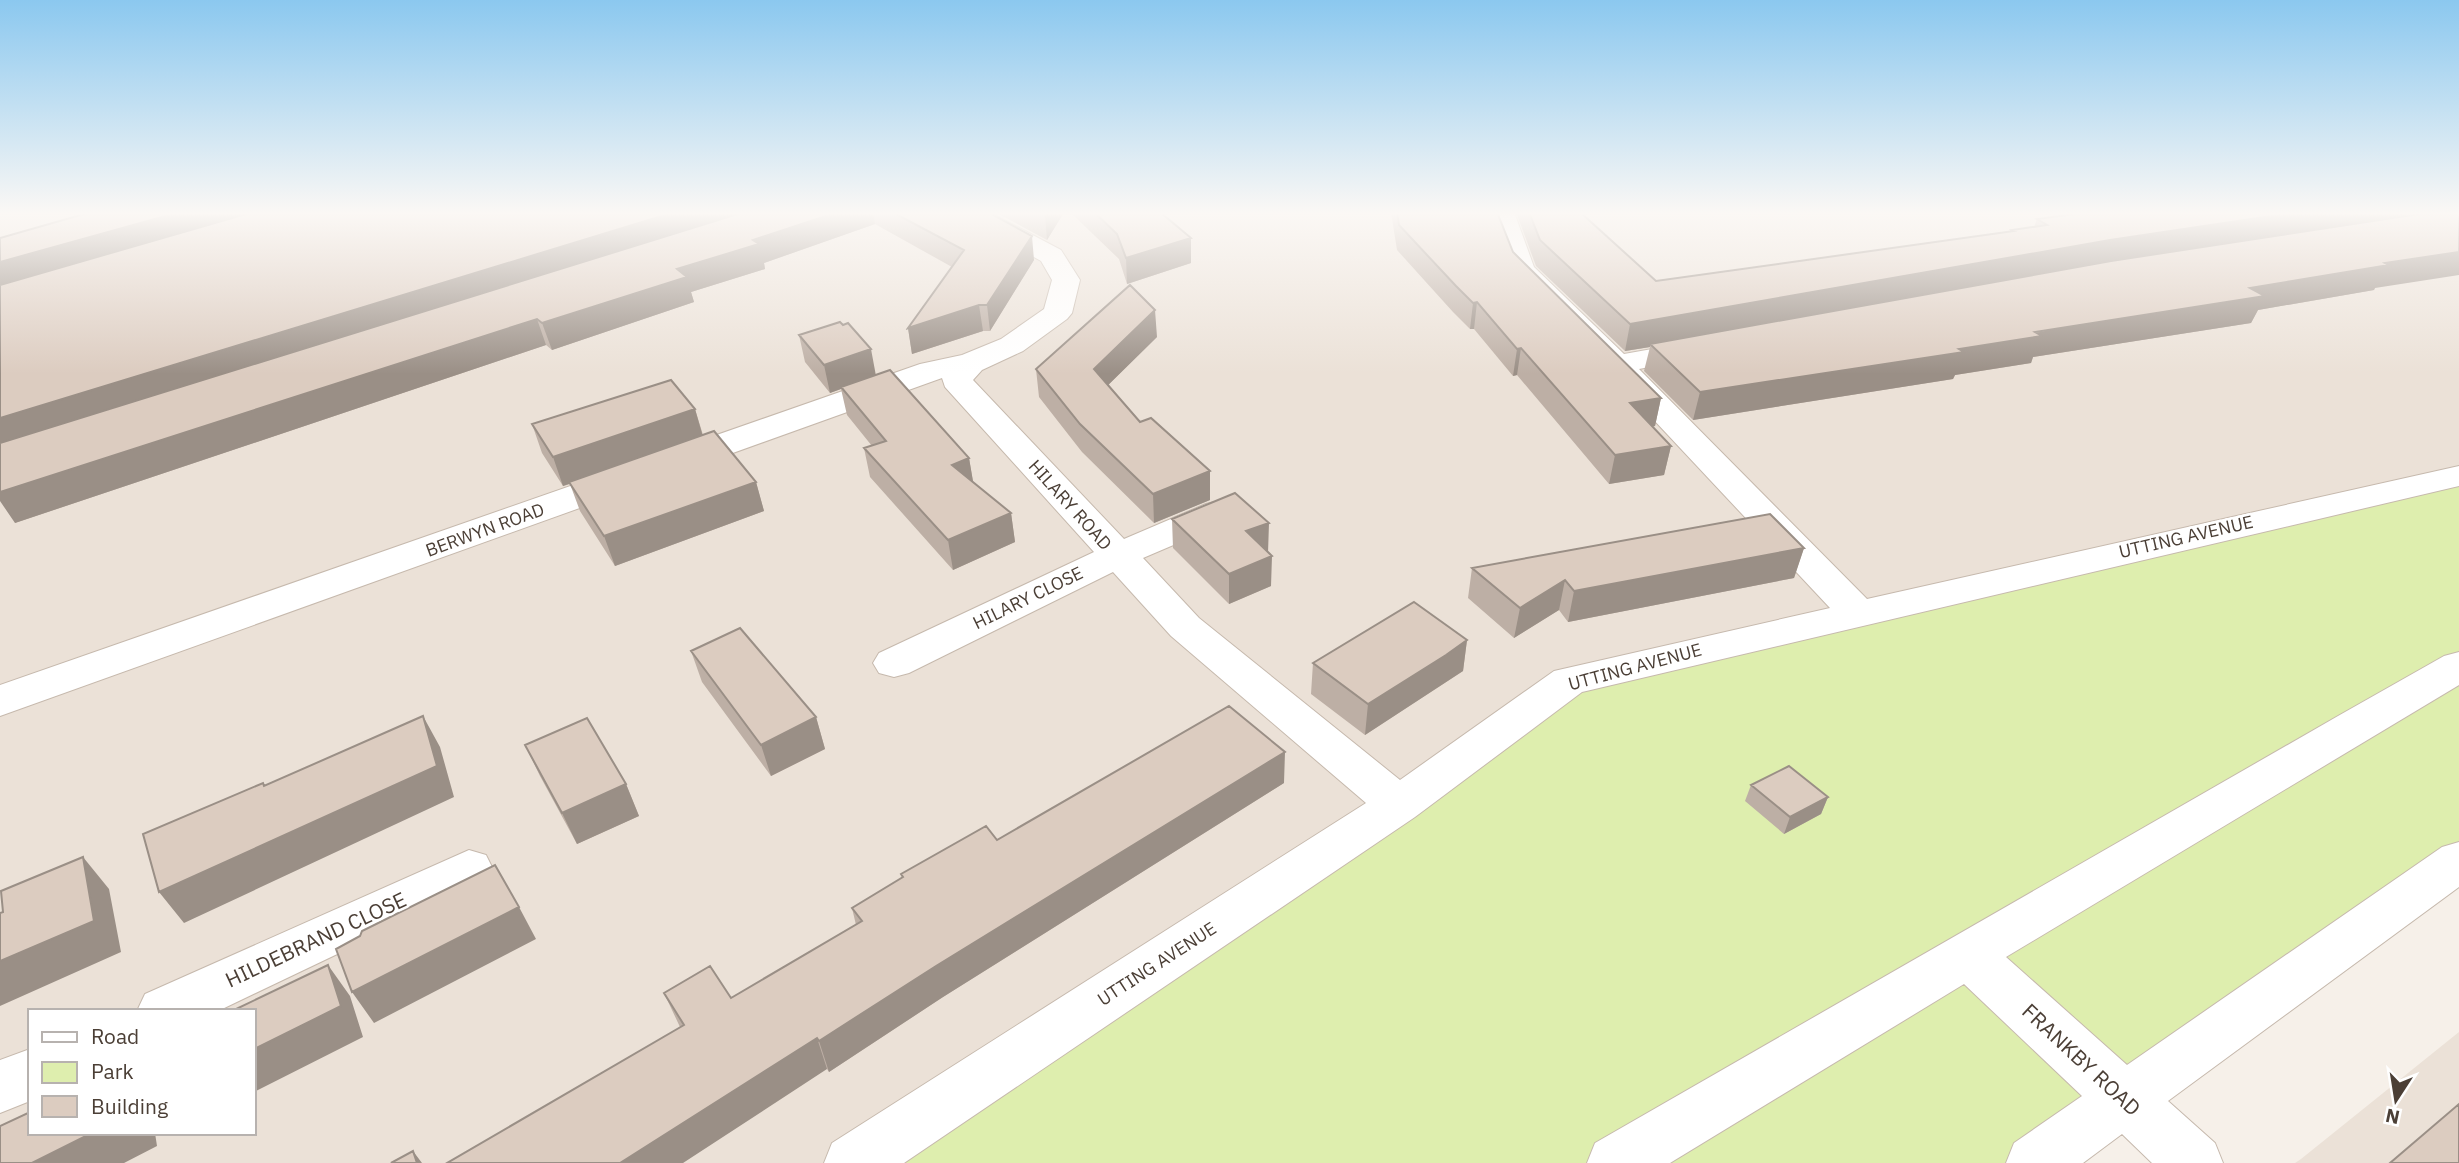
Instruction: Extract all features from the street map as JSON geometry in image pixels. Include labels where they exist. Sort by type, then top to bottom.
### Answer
[{"type":"street","points":[[971,363],[1012,345],[1057,313],[1066,280],[1057,266]]},
{"type":"street","points":[[1520,266],[1857,612]]},
{"type":"street","points":[[1617,365],[1727,344]]},
{"type":"street","name":"HILARY ROAD","points":[[971,363],[956,380],[1116,556],[1185,627],[1399,805]]},
{"type":"street","name":"BERWYN ROAD","points":[[0,701],[918,376],[971,363]]},
{"type":"street","name":"UTTING AVENUE","points":[[853,1163],[1399,805],[1569,681],[1857,612],[2459,475]]},
{"type":"street","name":"HILARY CLOSE","points":[[894,663],[1116,556],[1241,503]]},
{"type":"street","points":[[1616,1163],[1969,956],[2303,755],[2459,666]]},
{"type":"street","points":[[2035,1163],[2459,861]]},
{"type":"street","name":"HILDEBRAND CLOSE","points":[[168,1009],[469,869]]},
{"type":"street","name":"FRANKBY ROAD","points":[[1969,956],[2194,1163]]},
{"type":"street","points":[[0,1087],[28,1075]]},
{"type":"shaded area","points":[[0,266],[2459,266],[2459,476],[846,1163],[0,1163]]},
{"type":"shaded area","points":[[2459,1032],[2459,1163],[2295,1163],[2301,1159]]},
{"type":"green space","points":[[2459,476],[2459,861],[2035,1163],[853,1163],[1569,681]]},
{"type":"building","points":[[65,266],[497,266],[0,418],[0,285]]},
{"type":"building","points":[[569,266],[686,266],[677,269],[687,277],[542,323],[537,319],[0,492],[0,443]]},
{"type":"building","points":[[952,266],[1012,266],[987,305],[979,305],[908,328]]},
{"type":"building","points":[[1438,266],[1527,266],[1661,398],[1630,403],[1671,446],[1615,455],[1521,348],[1517,349],[1477,302],[1473,303]]},
{"type":"building","points":[[1568,266],[1640,266],[1656,281],[1761,266],[1960,266],[1630,324]]},
{"type":"building","points":[[2082,266],[2381,266],[2250,288],[2265,296],[2035,332],[2042,336],[1959,349],[1964,352],[1700,392],[1650,344]]},
{"type":"building","points":[[1130,285],[1155,310],[1094,369],[1140,422],[1151,418],[1210,471],[1153,494],[1080,424],[1036,369]]},
{"type":"building","points":[[840,322],[843,325],[848,323],[871,349],[824,365],[799,335]]},
{"type":"building","points":[[890,370],[969,458],[952,465],[1011,513],[948,540],[864,448],[886,441],[841,387]]},
{"type":"building","points":[[671,380],[695,409],[553,457],[532,424]]},
{"type":"building","points":[[714,431],[756,482],[604,536],[569,482]]},
{"type":"building","points":[[1235,493],[1269,523],[1246,531],[1272,556],[1229,574],[1172,519]]},
{"type":"building","points":[[1770,514],[1804,548],[1574,591],[1565,580],[1520,608],[1472,568]]},
{"type":"building","points":[[1414,602],[1467,640],[1368,704],[1313,663]]},
{"type":"building","points":[[740,628],[816,717],[761,745],[691,651]]},
{"type":"building","points":[[1229,706],[1285,752],[819,1041],[817,1038],[620,1163],[447,1163],[684,1025],[664,993],[710,966],[731,998],[862,921],[852,908],[903,877],[901,874],[986,826],[997,840]]},
{"type":"building","points":[[423,716],[437,766],[159,892],[143,834],[263,783],[264,786]]},
{"type":"building","points":[[587,718],[626,784],[562,813],[525,745]]},
{"type":"building","points":[[1789,766],[1828,797],[1790,817],[1751,785]]},
{"type":"building","points":[[83,857],[94,921],[0,961],[0,913],[3,912],[1,891]]},
{"type":"building","points":[[495,865],[519,907],[352,992],[336,949],[360,936],[362,931]]},
{"type":"building","points":[[328,965],[341,1006],[256,1048],[256,1009],[236,1009]]},
{"type":"building","points":[[2459,1104],[2459,1163],[2390,1163]]},
{"type":"building","points":[[28,1113],[28,1135],[88,1135],[32,1163],[0,1163],[0,1126]]},
{"type":"building","points":[[413,1151],[417,1163],[391,1163]]}]
